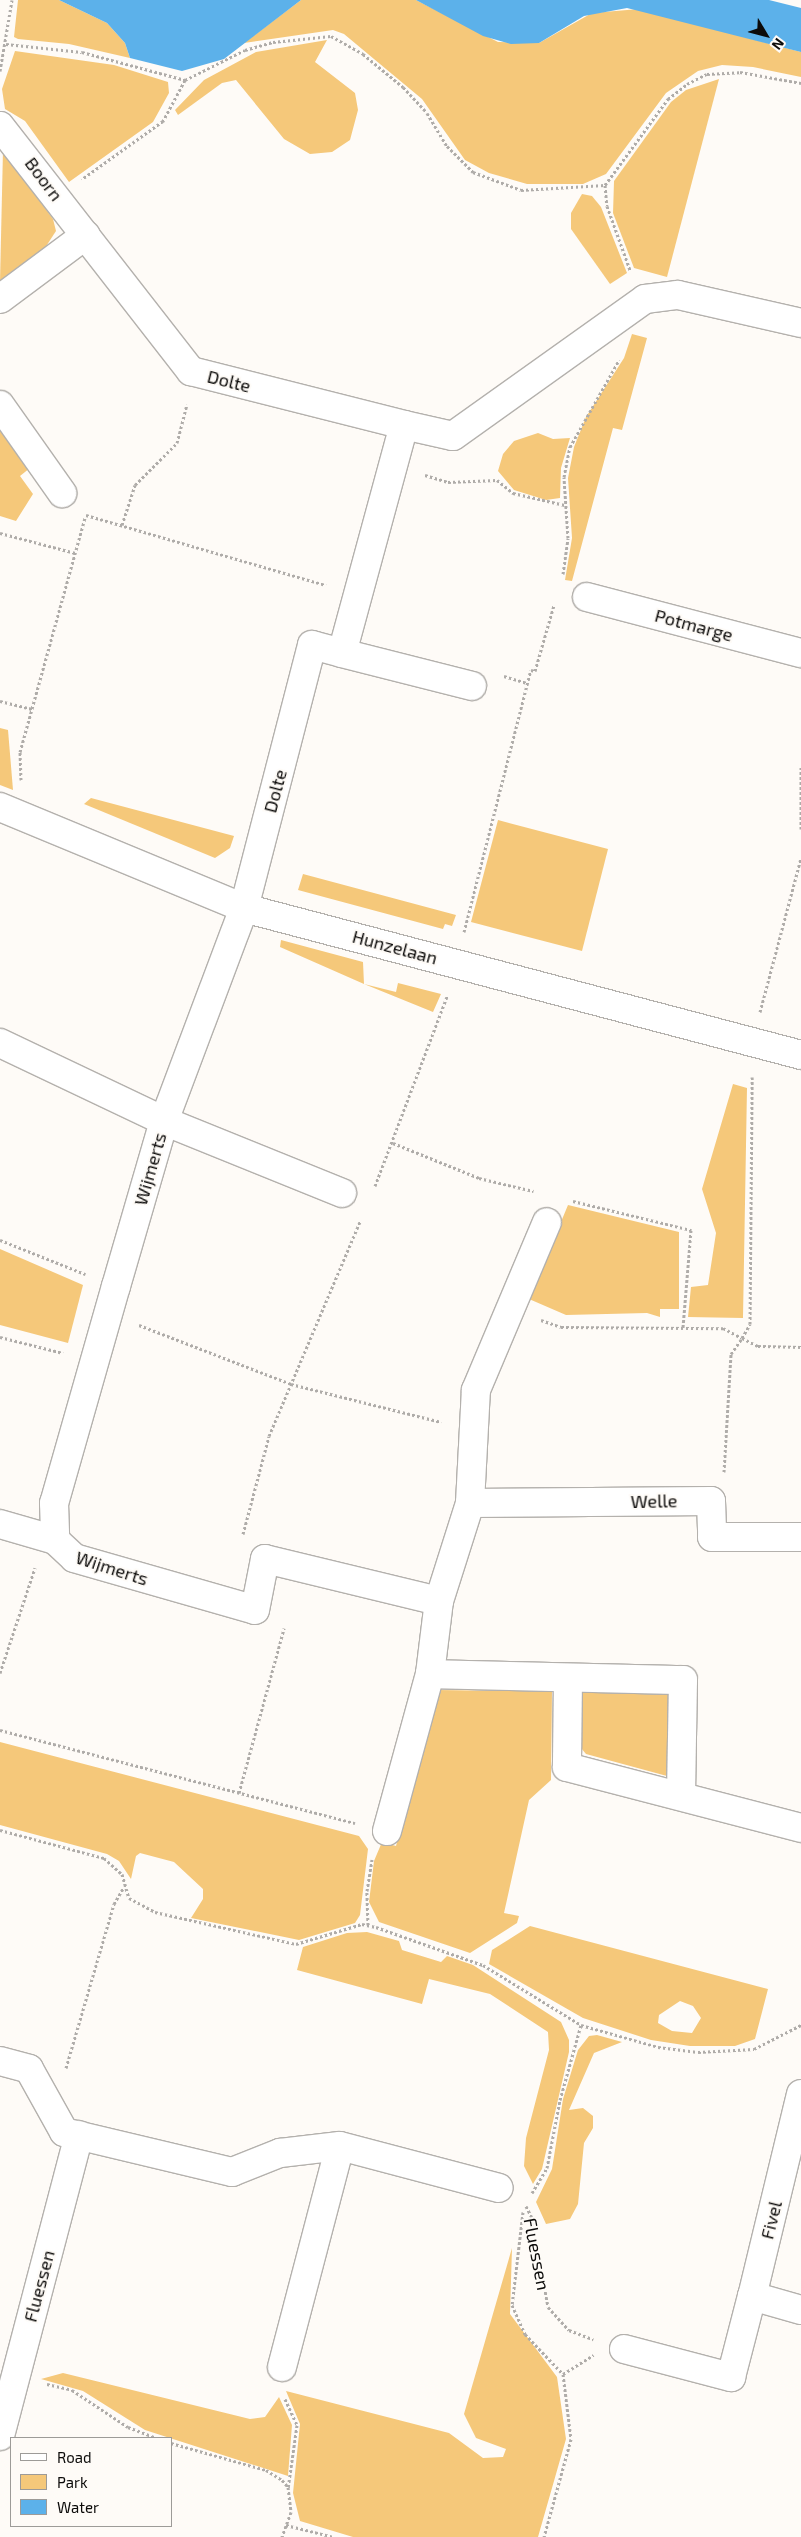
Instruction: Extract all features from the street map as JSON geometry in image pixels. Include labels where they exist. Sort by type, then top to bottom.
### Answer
[{"type":"street","name":"Boorn","points":[[0,126],[58,196],[86,235]]},
{"type":"street","name":"Dolte","points":[[86,235],[191,371],[452,436],[644,299],[678,295],[801,323]]},
{"type":"street","points":[[0,299],[86,235]]},
{"type":"street","points":[[0,405],[62,493]]},
{"type":"street","points":[[342,653],[404,425]]},
{"type":"street","name":"Potmarge","points":[[587,598],[801,653]]},
{"type":"street","name":"Dolte","points":[[244,908],[312,645],[472,686]]},
{"type":"street","name":"Hunzelaan","points":[[12,812],[244,908],[801,1055]]},
{"type":"street","name":"Wijmerts","points":[[244,908],[164,1121],[54,1503],[54,1540],[74,1558],[255,1610],[265,1559],[439,1601]]},
{"type":"street","name":"Wijmerts","points":[[0,1043],[164,1121],[342,1193]]},
{"type":"street","points":[[383,1830],[430,1674],[439,1601],[470,1504],[476,1390],[548,1222]]},
{"type":"street","points":[[711,1500],[712,1537],[801,1537]]},
{"type":"street","name":"Welle","points":[[470,1504],[711,1500]]},
{"type":"street","points":[[0,1524],[54,1540]]},
{"type":"street","points":[[430,1674],[568,1679],[683,1680],[682,1796]]},
{"type":"street","points":[[568,1679],[567,1767],[801,1828]]},
{"type":"street","points":[[0,2061],[29,2069],[64,2132],[232,2172],[280,2153],[340,2146],[499,2188]]},
{"type":"street","name":"Fivel","points":[[752,2296],[801,2094]]},
{"type":"street","name":"Fluessen","points":[[0,2436],[78,2135]]},
{"type":"street","points":[[282,2367],[340,2146]]},
{"type":"street","points":[[616,2346],[730,2377],[752,2296],[801,2310]]},
{"type":"path","points":[[0,71],[12,0]]},
{"type":"path","points":[[58,196],[163,120],[185,80],[254,47],[331,36],[363,54],[402,87],[427,113],[447,146],[474,172],[522,190],[605,185]]},
{"type":"path","points":[[6,44],[82,52],[185,80]]},
{"type":"path","points":[[644,299],[607,206],[605,185],[668,99],[687,84],[706,74],[740,72],[801,84]]},
{"type":"path","points":[[371,1194],[445,1004],[531,670],[535,671],[560,586],[568,538],[565,505],[570,447],[621,356]]},
{"type":"path","points":[[122,525],[135,485],[178,443],[191,371]]},
{"type":"path","points":[[393,465],[448,482],[497,480],[513,493],[565,505]]},
{"type":"path","points":[[62,493],[74,499],[86,515],[358,593]]},
{"type":"path","points":[[12,812],[20,752],[86,515]]},
{"type":"path","points":[[0,533],[75,553]]},
{"type":"path","points":[[560,586],[574,588],[587,598]]},
{"type":"path","points":[[0,701],[32,709]]},
{"type":"path","points":[[801,767],[801,829]]},
{"type":"path","points":[[711,1500],[724,1480],[730,1354],[750,1324],[752,1042],[801,858]]},
{"type":"path","points":[[242,1537],[269,1436],[364,1212]]},
{"type":"path","points":[[0,1240],[116,1286]]},
{"type":"path","points":[[511,1308],[561,1327],[723,1328],[758,1346],[801,1347]]},
{"type":"path","points":[[108,1312],[291,1384],[474,1431]]},
{"type":"path","points":[[0,1337],[95,1362]]},
{"type":"path","points":[[0,1674],[30,1575],[54,1540]]},
{"type":"path","points":[[239,1793],[285,1623]]},
{"type":"path","points":[[0,1730],[383,1830],[367,1890],[368,1925]]},
{"type":"path","points":[[0,1830],[104,1858],[122,1874],[129,1898],[155,1912],[285,1944],[308,1943],[368,1925],[464,1956],[581,2025],[658,2047],[727,2052],[754,2049],[801,2025]]},
{"type":"path","points":[[45,2098],[70,2063],[114,1904],[125,1887]]},
{"type":"path","points":[[544,2537],[571,2439],[563,2374],[525,2334],[512,2305],[524,2203],[547,2168],[560,2100],[581,2025]]},
{"type":"path","name":"Fluessen","points":[[524,2203],[532,2218],[548,2307],[569,2330],[616,2346]]},
{"type":"path","points":[[563,2374],[616,2346]]},
{"type":"path","points":[[282,2367],[282,2394],[297,2425],[288,2490],[291,2512],[282,2537]]},
{"type":"path","points":[[16,2376],[72,2390],[128,2427],[154,2437]]},
{"type":"path","points":[[172,2444],[266,2470],[288,2490]]},
{"type":"path","points":[[286,2525],[334,2537]]},
{"type":"green space","points":[[18,0],[59,0],[107,23],[125,43],[130,58],[69,44],[14,37]]},
{"type":"green space","points":[[301,0],[416,0],[498,42],[539,43],[592,13],[639,9],[801,52],[801,77],[753,67],[722,65],[698,71],[666,93],[606,174],[583,184],[527,184],[489,173],[465,160],[422,99],[344,34],[333,30],[244,43]]},
{"type":"green space","points":[[327,40],[315,62],[355,93],[358,110],[350,140],[332,152],[310,154],[284,139],[236,80],[222,83],[178,115],[175,110],[204,80],[256,52]]},
{"type":"green space","points":[[15,51],[114,65],[168,82],[169,93],[153,122],[69,182],[25,121],[5,109],[2,89]]},
{"type":"green space","points":[[719,79],[667,277],[634,268],[613,213],[614,181],[671,102],[686,90]]},
{"type":"green space","points":[[3,150],[53,219],[56,231],[43,251],[0,282]]},
{"type":"green space","points":[[582,194],[592,196],[601,207],[627,273],[610,284],[571,229],[571,213]]},
{"type":"green space","points":[[632,334],[647,338],[622,430],[613,428],[572,581],[565,580],[572,538],[568,478],[574,447],[586,417],[624,358]]},
{"type":"green space","points":[[0,426],[30,468],[20,476],[33,494],[16,521],[0,516]]},
{"type":"green space","points":[[538,433],[553,439],[570,438],[561,468],[560,498],[546,500],[514,490],[498,471],[503,454],[514,441]]},
{"type":"green space","points":[[0,728],[8,730],[13,790],[0,785]]},
{"type":"green space","points":[[91,798],[234,836],[230,848],[215,858],[84,804]]},
{"type":"green space","points":[[498,820],[608,849],[582,951],[471,922]]},
{"type":"green space","points":[[303,874],[456,915],[452,926],[445,924],[443,929],[298,890]]},
{"type":"green space","points":[[281,940],[363,962],[364,984],[280,947]]},
{"type":"green space","points":[[398,983],[441,994],[433,1012],[364,984],[396,992]]},
{"type":"green space","points":[[733,1084],[747,1088],[743,1318],[688,1317],[691,1287],[708,1285],[716,1233],[702,1189]]},
{"type":"green space","points":[[568,1205],[679,1232],[679,1309],[660,1309],[660,1317],[647,1313],[566,1315],[529,1299]]},
{"type":"green space","points":[[0,1249],[83,1285],[68,1343],[0,1325]]},
{"type":"green space","points":[[537,1683],[538,1691],[552,1691],[551,1780],[529,1800],[504,1913],[519,1916],[517,1923],[470,1953],[379,1922],[369,1902],[374,1861],[382,1842],[396,1846],[437,1690],[510,1691],[511,1686]]},
{"type":"green space","points":[[576,1688],[669,1690],[667,1776],[586,1754],[581,1748]]},
{"type":"green space","points":[[0,1742],[359,1836],[368,1849],[360,1915],[355,1923],[299,1940],[191,1918],[203,1899],[203,1889],[174,1862],[140,1853],[136,1856],[131,1879],[119,1861],[107,1854],[0,1825]]},
{"type":"green space","points":[[530,1926],[768,1989],[755,2039],[735,2046],[690,2046],[651,2040],[583,2018],[489,1964],[492,1950]],"holes":[[[680,2001],[693,2006],[701,2018],[692,2033],[672,2031],[658,2023],[659,2015]]]},
{"type":"green space","points":[[367,1932],[399,1941],[402,1950],[441,1962],[447,1956],[473,1965],[561,2022],[569,2040],[569,2052],[542,2169],[533,2184],[524,2166],[526,2138],[549,2050],[548,2032],[490,1994],[429,1979],[422,2004],[297,1970],[303,1947],[347,1933]]},
{"type":"green space","points":[[597,2035],[622,2042],[594,2053],[569,2110],[583,2108],[593,2116],[593,2128],[584,2143],[578,2204],[570,2219],[546,2224],[536,2202],[552,2169],[563,2099],[578,2050],[589,2036]]},
{"type":"green space","points":[[512,2248],[510,2314],[557,2377],[566,2439],[538,2537],[353,2537],[300,2521],[293,2493],[300,2424],[286,2391],[449,2433],[483,2458],[503,2457],[506,2449],[476,2438],[464,2414]]},
{"type":"green space","points":[[63,2373],[250,2419],[265,2417],[279,2397],[292,2425],[288,2476],[172,2439],[172,2437],[145,2430],[83,2391],[41,2379]]},
{"type":"water","points":[[59,0],[301,0],[224,59],[182,71],[130,58],[125,43],[107,23]]},
{"type":"water","points":[[416,0],[769,0],[801,8],[801,52],[627,8],[584,16],[539,43],[511,44],[483,36]]}]
